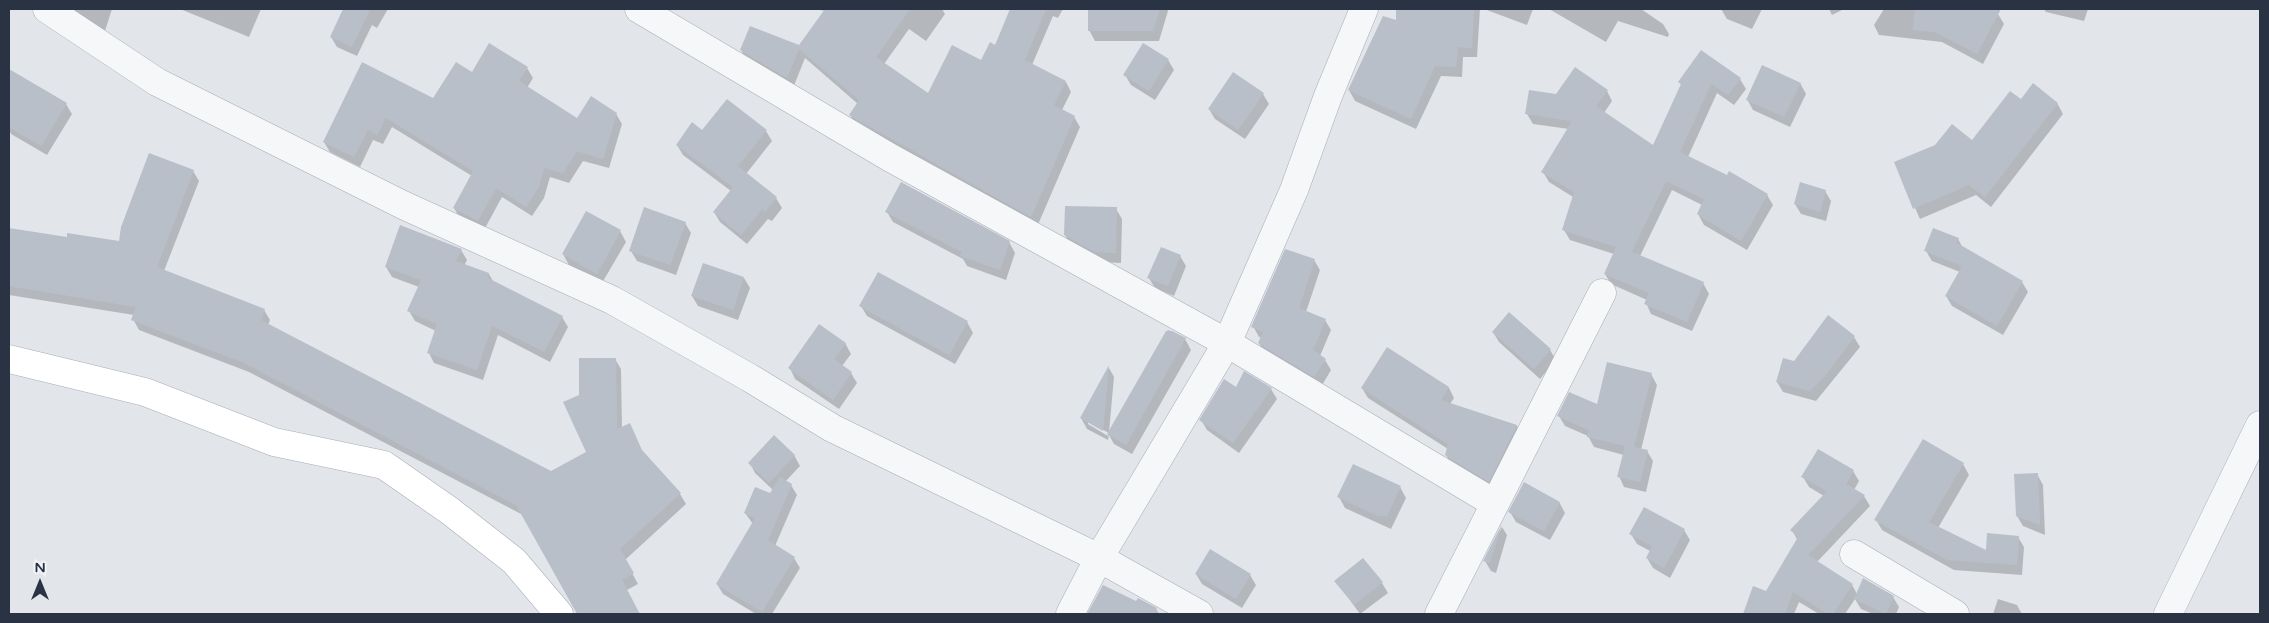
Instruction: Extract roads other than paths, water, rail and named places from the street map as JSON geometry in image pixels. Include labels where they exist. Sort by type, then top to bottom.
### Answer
[{"type":"main road","points":[[9,359],[145,392],[274,442],[384,465],[450,511],[514,561],[559,614]]},
{"type":"street","points":[[47,9],[157,82],[403,205],[612,300],[750,378],[832,428],[1099,558],[1199,614]]},
{"type":"street","points":[[639,9],[889,157],[1227,342],[1494,503]]},
{"type":"street","points":[[1070,614],[1099,558],[1227,342],[1294,190],[1328,96],[1364,9]]},
{"type":"street","points":[[1439,614],[1602,293]]},
{"type":"street","points":[[2168,614],[2260,425]]},
{"type":"street","points":[[1854,554],[1955,614]]}]
